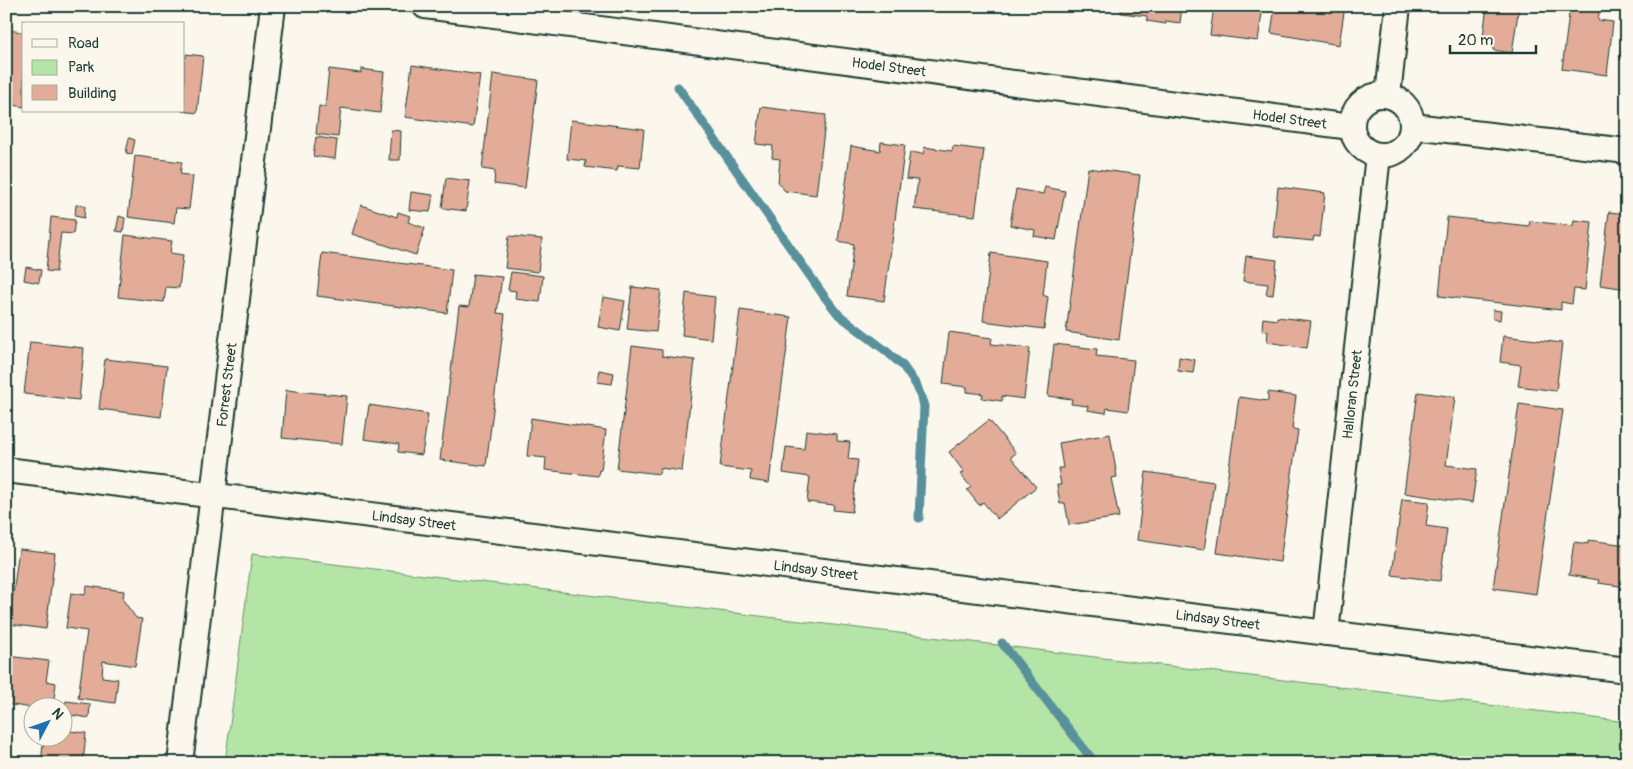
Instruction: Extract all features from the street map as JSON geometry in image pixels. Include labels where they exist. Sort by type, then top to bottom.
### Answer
[{"type":"street","name":"Forrest Street","points":[[180,763],[273,6]]},
{"type":"street","name":"Hodel Street","points":[[425,6],[1351,127]]},
{"type":"street","points":[[1388,94],[1398,6]]},
{"type":"street","points":[[1388,94],[1406,106],[1411,115],[1413,126],[1406,144],[1398,151],[1388,155],[1368,152],[1359,145],[1353,136],[1351,127],[1352,116],[1364,99],[1374,95],[1388,94]]},
{"type":"street","points":[[1413,126],[1627,151]]},
{"type":"street","name":"Halloran Street","points":[[1326,633],[1378,155]]},
{"type":"street","name":"Lindsay Street","points":[[6,470],[1627,670]]},
{"type":"green space","points":[[252,554],[1627,722],[1627,763],[225,763]]},
{"type":"building","points":[[1121,6],[1182,6],[1180,23],[1166,21],[1166,24],[1147,21],[1147,16],[1121,13]]},
{"type":"building","points":[[1214,6],[1263,6],[1258,41],[1210,35]]},
{"type":"building","points":[[1275,6],[1345,6],[1339,45],[1271,33]]},
{"type":"building","points":[[1487,6],[1519,6],[1512,53],[1493,50],[1493,46],[1482,44]]},
{"type":"building","points":[[1570,6],[1600,6],[1598,20],[1613,22],[1607,75],[1562,69]]},
{"type":"building","points":[[1627,11],[1627,60],[1620,59]]},
{"type":"building","points":[[6,30],[22,32],[22,107],[13,105],[14,97],[8,96],[6,104]]},
{"type":"building","points":[[186,54],[203,56],[197,113],[185,111]]},
{"type":"building","points":[[412,65],[480,75],[473,127],[405,117]]},
{"type":"building","points":[[329,69],[361,73],[361,69],[384,72],[380,113],[341,108],[338,137],[316,134],[319,106],[325,107]]},
{"type":"building","points":[[493,74],[538,80],[525,188],[494,184],[495,171],[482,169]]},
{"type":"building","points":[[761,107],[826,115],[816,195],[785,191],[778,183],[780,159],[772,158],[773,146],[756,144]]},
{"type":"building","points":[[571,120],[644,129],[640,168],[618,166],[617,171],[585,167],[586,161],[567,159]]},
{"type":"building","points":[[391,130],[401,131],[400,160],[389,160]]},
{"type":"building","points":[[316,137],[337,140],[335,159],[313,156]]},
{"type":"building","points":[[129,138],[135,140],[132,154],[126,153]]},
{"type":"building","points":[[881,142],[905,145],[884,301],[847,296],[854,244],[838,241],[851,146],[880,151]]},
{"type":"building","points":[[953,146],[984,150],[975,216],[914,209],[918,180],[906,179],[910,152],[923,154],[924,147],[952,151]]},
{"type":"building","points":[[135,156],[182,162],[180,174],[193,176],[189,209],[176,208],[174,223],[128,217]]},
{"type":"building","points":[[1088,168],[1140,175],[1119,340],[1066,332]]},
{"type":"building","points":[[446,178],[470,181],[466,211],[442,208]]},
{"type":"building","points":[[1045,187],[1065,191],[1056,240],[1034,236],[1035,230],[1010,225],[1016,189],[1043,194]]},
{"type":"building","points":[[1278,187],[1325,193],[1320,237],[1314,236],[1313,241],[1273,237]]},
{"type":"building","points":[[411,192],[433,195],[430,212],[409,210]]},
{"type":"building","points":[[76,205],[85,206],[84,218],[75,216]]},
{"type":"building","points":[[361,205],[397,217],[398,212],[410,216],[408,222],[425,228],[416,255],[352,234]]},
{"type":"building","points":[[1609,212],[1627,214],[1627,259],[1624,272],[1627,273],[1627,289],[1600,285]]},
{"type":"building","points":[[119,216],[125,218],[123,232],[116,231]]},
{"type":"building","points":[[51,217],[75,220],[73,234],[61,233],[56,272],[46,271]]},
{"type":"building","points":[[1447,217],[1529,226],[1530,221],[1573,226],[1574,220],[1592,222],[1585,290],[1574,289],[1572,304],[1561,302],[1561,310],[1439,296]]},
{"type":"building","points":[[125,235],[172,241],[170,253],[183,255],[179,288],[166,287],[164,302],[118,297]]},
{"type":"building","points":[[509,236],[542,239],[538,272],[505,268]]},
{"type":"building","points":[[322,253],[452,270],[447,313],[317,296]]},
{"type":"building","points":[[991,253],[1047,261],[1043,295],[1048,297],[1044,329],[983,321]]},
{"type":"building","points":[[1246,256],[1277,260],[1273,295],[1266,294],[1268,284],[1243,281]]},
{"type":"building","points":[[26,267],[41,270],[39,283],[24,280]]},
{"type":"building","points":[[511,272],[543,276],[540,302],[515,299],[516,291],[508,290]]},
{"type":"building","points":[[473,274],[502,277],[497,313],[505,314],[486,466],[440,460],[459,306],[469,307]]},
{"type":"building","points":[[632,287],[661,290],[656,332],[627,329]]},
{"type":"building","points":[[686,293],[715,297],[711,339],[682,335]]},
{"type":"building","points":[[603,297],[625,301],[620,331],[598,327]]},
{"type":"building","points":[[740,310],[791,317],[769,483],[750,480],[751,471],[720,467]]},
{"type":"building","points":[[1493,310],[1501,311],[1500,320],[1493,319]]},
{"type":"building","points":[[1277,317],[1311,321],[1307,348],[1267,342],[1268,331],[1262,330],[1263,318],[1277,320]]},
{"type":"building","points":[[949,332],[992,338],[991,344],[1030,348],[1024,399],[1002,396],[1002,401],[982,398],[983,394],[967,392],[967,387],[943,384]]},
{"type":"building","points":[[1503,336],[1562,343],[1556,391],[1518,386],[1521,365],[1500,362]]},
{"type":"building","points":[[30,342],[84,348],[79,400],[24,394]]},
{"type":"building","points":[[1054,344],[1097,349],[1096,356],[1134,360],[1128,411],[1107,408],[1106,413],[1087,410],[1088,406],[1071,404],[1072,399],[1048,396]]},
{"type":"building","points":[[632,346],[662,350],[662,356],[695,360],[682,471],[660,468],[659,474],[617,469]]},
{"type":"building","points":[[1179,357],[1195,360],[1193,373],[1178,371]]},
{"type":"building","points":[[105,359],[167,366],[161,417],[99,409]]},
{"type":"building","points":[[599,370],[614,373],[612,384],[597,382]]},
{"type":"building","points":[[286,390],[347,396],[342,444],[282,438]]},
{"type":"building","points":[[1268,392],[1296,396],[1292,429],[1298,430],[1280,562],[1217,553],[1239,397],[1268,401]]},
{"type":"building","points":[[1418,392],[1455,397],[1446,465],[1477,469],[1472,503],[1404,493]]},
{"type":"building","points":[[1519,404],[1563,410],[1536,594],[1493,588]]},
{"type":"building","points":[[369,405],[428,414],[422,455],[398,452],[399,444],[364,439]]},
{"type":"building","points":[[531,418],[606,430],[601,470],[599,470],[598,476],[545,470],[546,458],[527,456]]},
{"type":"building","points":[[989,420],[1016,453],[1011,457],[1036,487],[997,519],[983,502],[979,505],[967,490],[971,487],[960,474],[964,472],[949,452]]},
{"type":"building","points":[[806,430],[837,434],[837,441],[850,442],[848,459],[858,460],[852,512],[833,510],[834,505],[807,502],[810,477],[783,473],[786,447],[804,449]]},
{"type":"building","points":[[1110,434],[1117,477],[1111,478],[1119,517],[1069,525],[1065,503],[1060,504],[1057,485],[1061,485],[1058,468],[1063,468],[1059,443]]},
{"type":"building","points":[[1146,472],[1214,482],[1204,550],[1137,540]]},
{"type":"building","points":[[1402,499],[1429,502],[1426,526],[1447,529],[1440,581],[1392,575]]},
{"type":"building","points":[[1588,540],[1627,545],[1627,587],[1598,583],[1599,580],[1569,575],[1574,542],[1588,544]]},
{"type":"building","points":[[19,549],[55,553],[46,629],[9,624]]},
{"type":"building","points":[[87,586],[124,591],[123,600],[136,618],[142,619],[135,666],[103,661],[102,677],[118,679],[115,703],[78,698],[87,631],[66,628],[71,593],[85,595]]},
{"type":"building","points":[[6,648],[8,648],[7,656],[49,661],[46,681],[56,683],[54,696],[22,696],[22,706],[6,704]]},
{"type":"building","points":[[72,702],[90,704],[89,718],[72,715]]},
{"type":"building","points":[[72,731],[86,733],[83,763],[41,763],[43,746],[72,746]]},
{"type":"waterway","points":[[678,87],[839,315],[903,366],[917,386],[924,406],[919,518]]},
{"type":"waterway","points":[[1002,643],[1095,763]]}]
